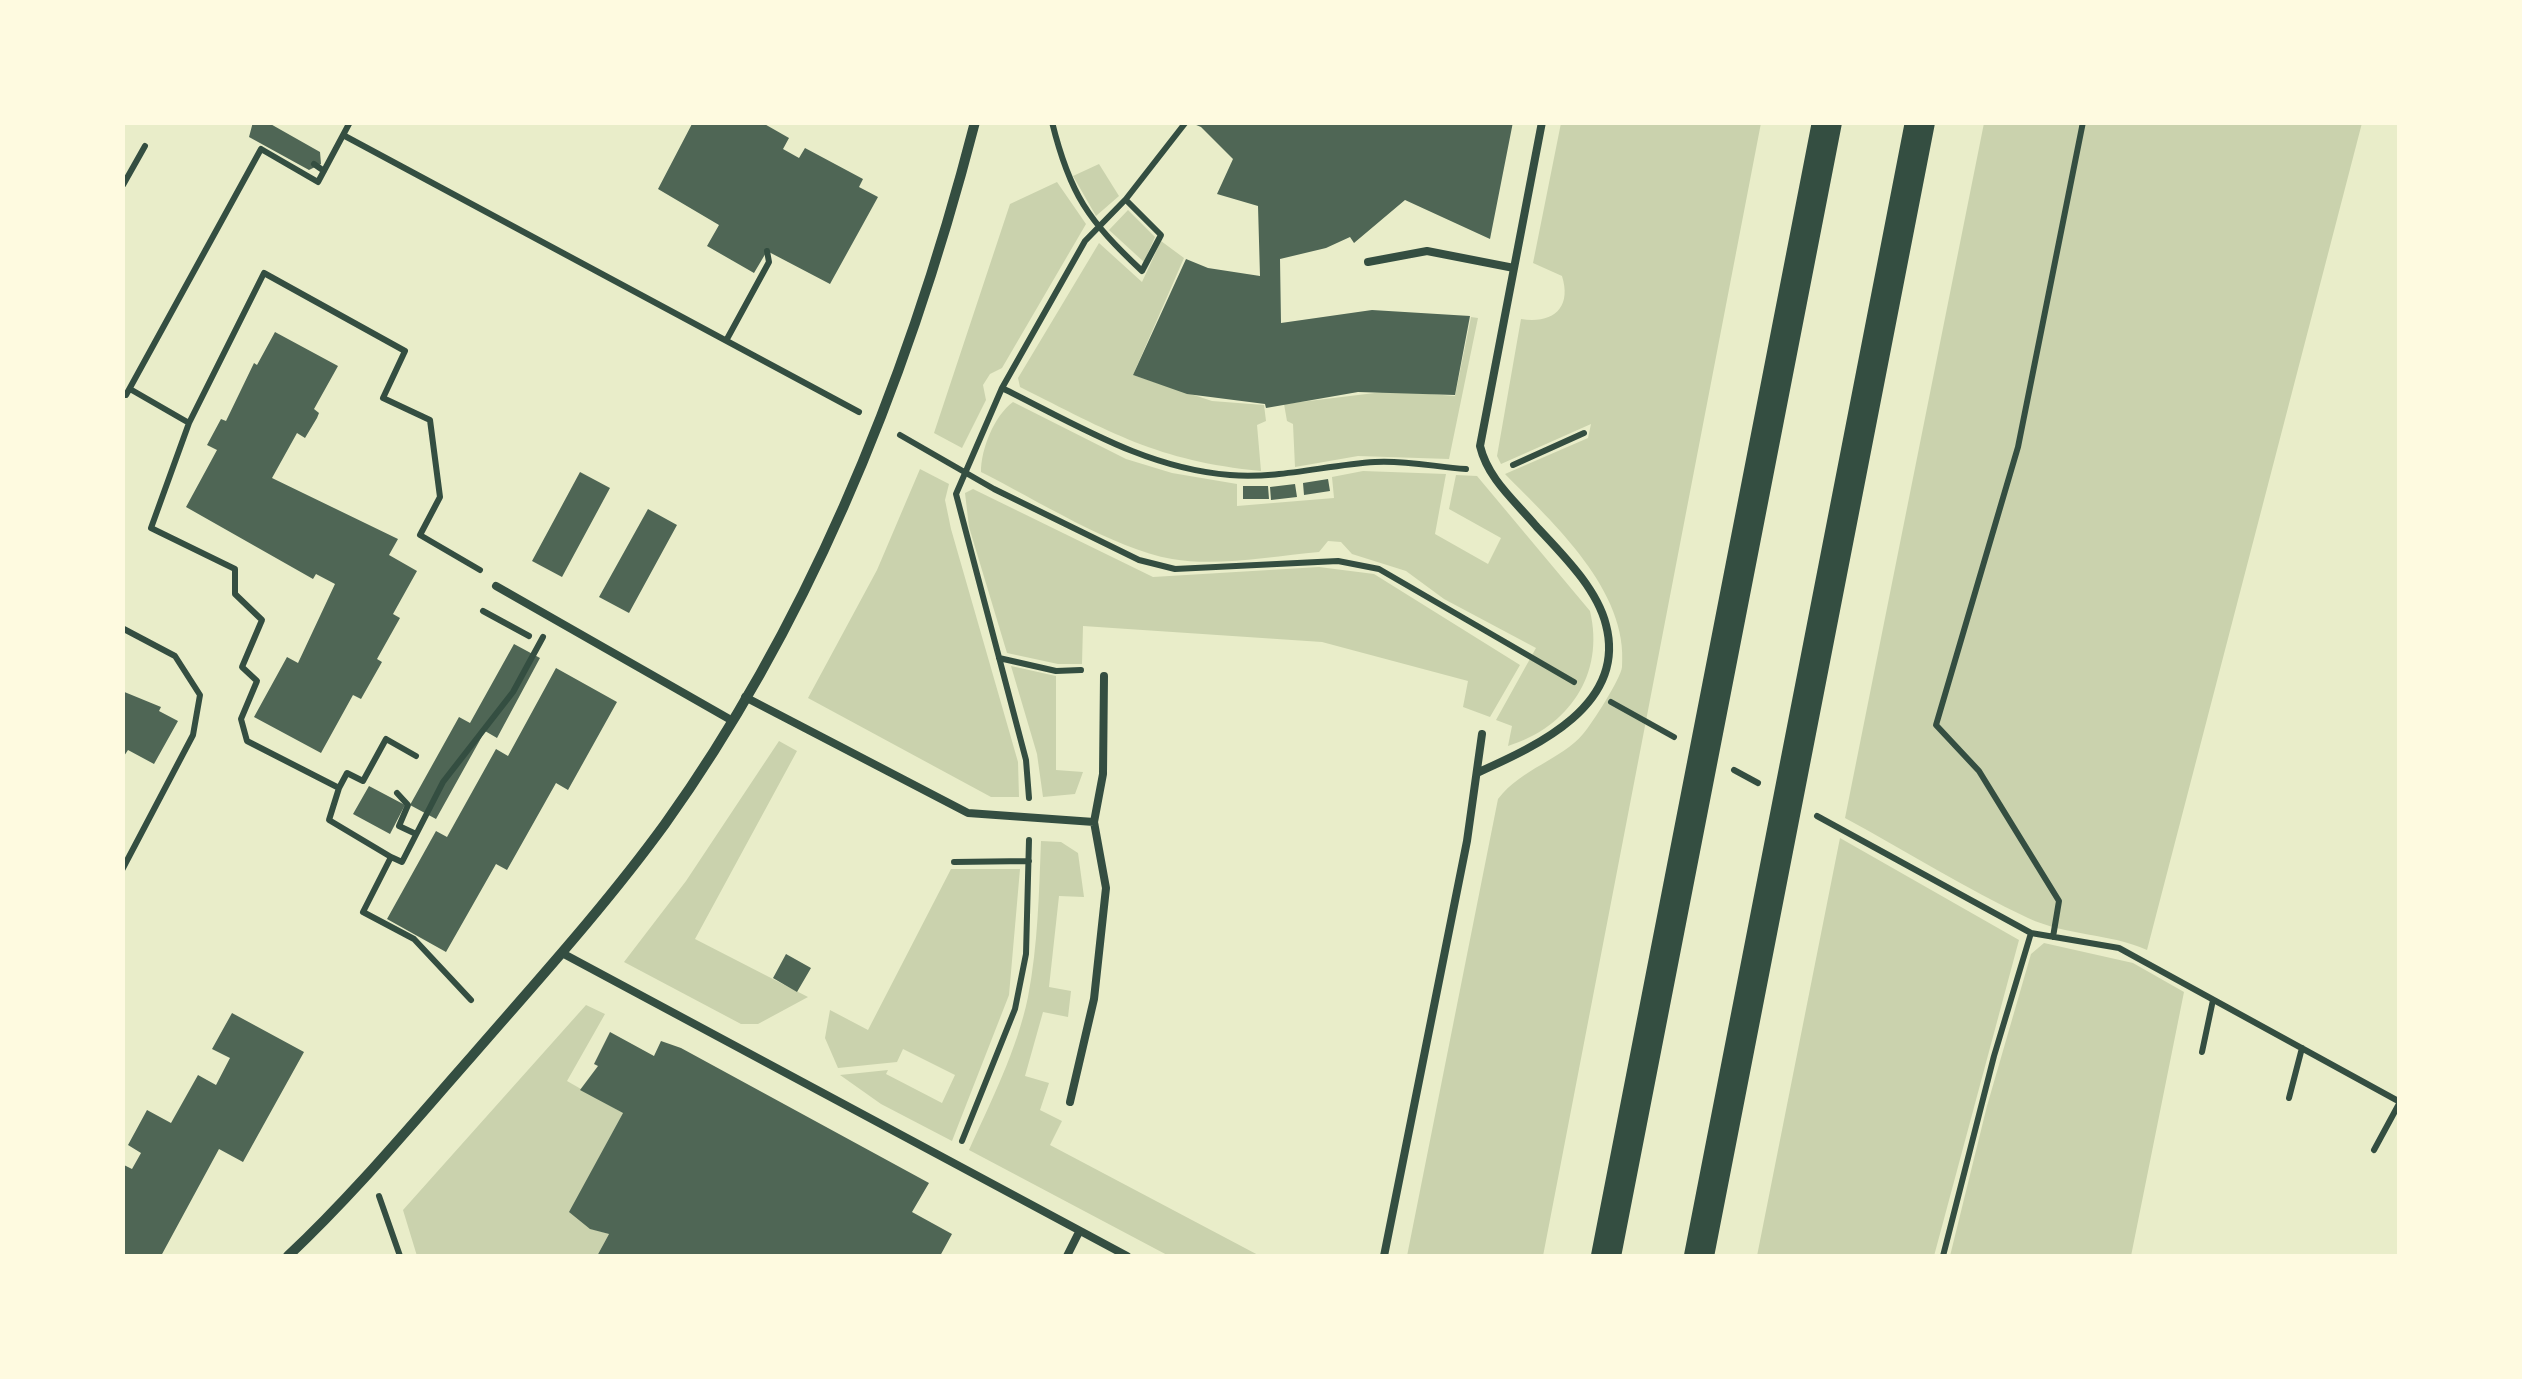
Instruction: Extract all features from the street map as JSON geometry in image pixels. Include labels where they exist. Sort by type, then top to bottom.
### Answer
[{"type":"highway","points":[[1606,1256],[1826,122]]},
{"type":"highway","points":[[1699,1256],[1920,122]]},
{"type":"street","points":[[288,1256],[370,1172],[562,954],[665,823],[745,697],[882,424],[930,286],[974,122]]},
{"type":"lane","points":[[1479,772],[1540,744],[1578,717],[1609,662],[1606,624],[1580,576],[1486,470],[1480,446],[1542,122]]},
{"type":"lane","points":[[1368,262],[1428,251],[1514,268]]},
{"type":"lane","points":[[494,582],[731,720]]},
{"type":"lane","points":[[1070,1102],[1094,999],[1106,888],[1094,822],[1103,774],[1104,676]]},
{"type":"lane","points":[[745,697],[968,813],[1094,822]]},
{"type":"lane","points":[[1384,1256],[1479,772],[1482,734]]},
{"type":"lane","points":[[562,954],[1127,1256]]},
{"type":"lane","points":[[1067,1256],[1080,1232]]},
{"type":"path","points":[[189,424],[125,395],[261,150],[318,182],[350,122]]},
{"type":"path","points":[[1052,122],[1066,176],[1097,228],[1142,271],[1161,235],[1126,200]]},
{"type":"path","points":[[952,1163],[1015,1009],[1026,954],[1030,816],[1026,760],[956,494],[1002,388],[1084,241],[1126,200],[1186,122]]},
{"type":"path","points":[[2052,937],[2059,902],[1978,772],[1936,725],[2018,447],[2084,122]]},
{"type":"path","points":[[343,135],[727,338],[964,472],[1139,560],[1175,570],[1338,562],[1379,569],[1518,651]]},
{"type":"path","points":[[123,185],[145,146]]},
{"type":"path","points":[[314,164],[324,170]]},
{"type":"path","points":[[727,338],[769,262],[766,251]]},
{"type":"path","points":[[340,788],[248,740],[241,719],[257,681],[242,667],[262,620],[235,594],[235,569],[151,528],[189,424],[264,273],[405,350],[383,398],[430,420],[440,497],[420,536],[494,582]]},
{"type":"path","points":[[1002,388],[1125,449],[1183,468],[1228,476],[1278,476],[1374,462],[1442,466]]},
{"type":"path","points":[[482,611],[518,630]]},
{"type":"path","points":[[122,628],[175,656],[200,695],[193,736],[122,870]]},
{"type":"path","points":[[416,756],[386,739],[363,781],[348,773],[329,820],[402,862],[443,782],[513,692],[539,645]]},
{"type":"path","points":[[999,658],[1056,671],[1086,670],[1104,676]]},
{"type":"path","points":[[397,794],[408,805],[398,826],[416,834]]},
{"type":"path","points":[[391,857],[363,912],[414,939],[471,1000]]},
{"type":"path","points":[[954,862],[1029,862]]},
{"type":"path","points":[[2006,920],[2030,934],[2118,948],[2400,1102],[2374,1150]]},
{"type":"path","points":[[1943,1256],[2030,934]]},
{"type":"path","points":[[2202,1052],[2213,1000]]},
{"type":"path","points":[[2288,1098],[2302,1048]]},
{"type":"path","points":[[370,1172],[400,1256]]},
{"type":"green space","points":[[1561,123],[1761,123],[1543,1256],[1407,1256],[1498,799],[1518,779],[1564,751],[1583,734],[1622,667],[1621,639],[1601,585],[1565,537],[1505,474],[1588,438],[1591,424],[1501,464],[1497,456],[1521,319],[1551,316],[1564,297],[1562,276],[1533,263]]},
{"type":"green space","points":[[1984,123],[2362,123],[2147,950],[2028,918],[1845,818]]},
{"type":"green space","points":[[1099,164],[1119,196],[1096,216],[1073,176]]},
{"type":"green space","points":[[1057,182],[1086,224],[1002,368],[990,374],[983,385],[986,400],[962,448],[934,433],[1010,204]]},
{"type":"green space","points":[[1128,210],[1155,237],[1144,262],[1109,230]]},
{"type":"green space","points":[[1161,241],[1184,258],[1133,375],[1212,401],[1264,405],[1266,421],[1257,425],[1261,471],[1163,452],[1108,431],[1020,387],[1018,378],[1099,243],[1142,282]]},
{"type":"green space","points":[[1471,317],[1478,318],[1449,459],[1358,456],[1295,467],[1293,424],[1287,421],[1284,404],[1391,391],[1455,396]]},
{"type":"green space","points":[[1013,402],[1126,459],[1172,473],[1237,484],[1237,506],[1334,498],[1332,477],[1363,471],[1446,474],[1435,534],[1488,564],[1501,538],[1449,509],[1456,475],[1477,476],[1590,611],[1592,656],[1578,695],[1549,726],[1508,746],[1512,726],[1496,720],[1536,648],[1444,599],[1406,571],[1352,554],[1341,542],[1328,541],[1319,552],[1227,561],[1172,559],[1125,545],[1075,522],[981,472],[990,434]]},
{"type":"green space","points":[[920,469],[949,484],[945,500],[951,529],[1018,762],[1019,797],[991,797],[808,698],[877,570]]},
{"type":"green space","points":[[973,489],[1153,577],[1319,567],[1374,574],[1520,665],[1490,717],[1463,707],[1468,681],[1322,642],[1083,626],[1082,664],[1058,664],[1007,653],[969,527],[965,493]]},
{"type":"green space","points":[[1011,666],[1056,676],[1056,770],[1083,772],[1075,794],[1043,797],[1037,754]]},
{"type":"green space","points":[[779,741],[797,751],[695,939],[808,997],[758,1024],[741,1024],[624,962],[686,881]]},
{"type":"green space","points":[[1840,838],[2019,940],[1934,1256],[1757,1256]]},
{"type":"green space","points":[[1041,841],[1061,842],[1078,853],[1084,897],[1059,896],[1049,987],[1071,991],[1068,1017],[1043,1012],[1025,1076],[1049,1083],[1040,1110],[1062,1121],[1050,1145],[1260,1256],[1169,1256],[969,1150],[1010,1056],[1028,997],[1036,938]]},
{"type":"green space","points":[[951,869],[1020,869],[1009,995],[952,1141],[881,1104],[840,1075],[888,1070],[886,1074],[942,1103],[955,1075],[903,1049],[897,1062],[838,1068],[825,1038],[830,1010],[868,1030]]},
{"type":"green space","points":[[2044,943],[2133,963],[2184,992],[2131,1256],[1950,1256],[1987,1106],[2031,954]]},
{"type":"green space","points":[[586,1005],[605,1014],[567,1081],[623,1113],[570,1212],[590,1228],[609,1234],[597,1256],[417,1256],[403,1210]]},
{"type":"building","points":[[253,122],[267,122],[320,152],[321,164],[309,170],[249,137]]},
{"type":"building","points":[[693,122],[761,122],[789,138],[783,149],[799,158],[805,148],[863,179],[859,187],[878,197],[830,284],[767,251],[754,273],[707,246],[719,225],[658,189]]},
{"type":"building","points":[[1189,122],[1513,122],[1490,239],[1405,200],[1354,243],[1350,237],[1326,248],[1280,259],[1281,323],[1372,310],[1470,316],[1455,395],[1358,392],[1266,408],[1265,404],[1187,394],[1133,375],[1186,259],[1208,268],[1260,276],[1258,206],[1217,194],[1233,159],[1201,127]]},
{"type":"building","points":[[275,332],[338,366],[314,409],[319,413],[317,418],[305,438],[297,433],[272,478],[398,539],[389,555],[417,571],[393,614],[400,618],[377,659],[382,662],[361,699],[353,695],[321,753],[254,717],[287,657],[298,663],[335,584],[316,574],[313,579],[186,507],[217,450],[207,445],[221,419],[226,421],[254,363],[257,365]]},
{"type":"building","points":[[580,472],[610,488],[562,577],[532,561]]},
{"type":"building","points":[[1328,479],[1330,491],[1304,495],[1303,483]]},
{"type":"building","points":[[1295,484],[1297,497],[1271,500],[1270,487]]},
{"type":"building","points":[[1243,486],[1268,486],[1269,499],[1243,499]]},
{"type":"building","points":[[648,509],[677,525],[629,613],[599,597]]},
{"type":"building","points":[[514,644],[540,658],[497,738],[485,731],[436,819],[410,805],[459,717],[470,723]]},
{"type":"building","points":[[556,668],[617,702],[568,790],[556,783],[507,870],[496,864],[446,952],[387,919],[436,831],[447,837],[496,749],[508,756]]},
{"type":"building","points":[[122,691],[161,707],[159,711],[178,721],[154,764],[128,750],[122,759]]},
{"type":"building","points":[[369,786],[405,805],[390,834],[353,814]]},
{"type":"building","points":[[786,954],[811,968],[797,992],[773,978]]},
{"type":"building","points":[[232,1013],[304,1052],[243,1162],[219,1149],[161,1256],[122,1256],[122,1164],[132,1169],[141,1153],[128,1145],[147,1110],[171,1123],[198,1075],[216,1085],[230,1058],[212,1049]]},
{"type":"building","points":[[610,1032],[654,1056],[661,1041],[681,1048],[929,1183],[912,1212],[952,1234],[940,1256],[597,1256],[609,1234],[590,1229],[569,1212],[623,1113],[580,1090],[598,1066],[594,1064]]}]
